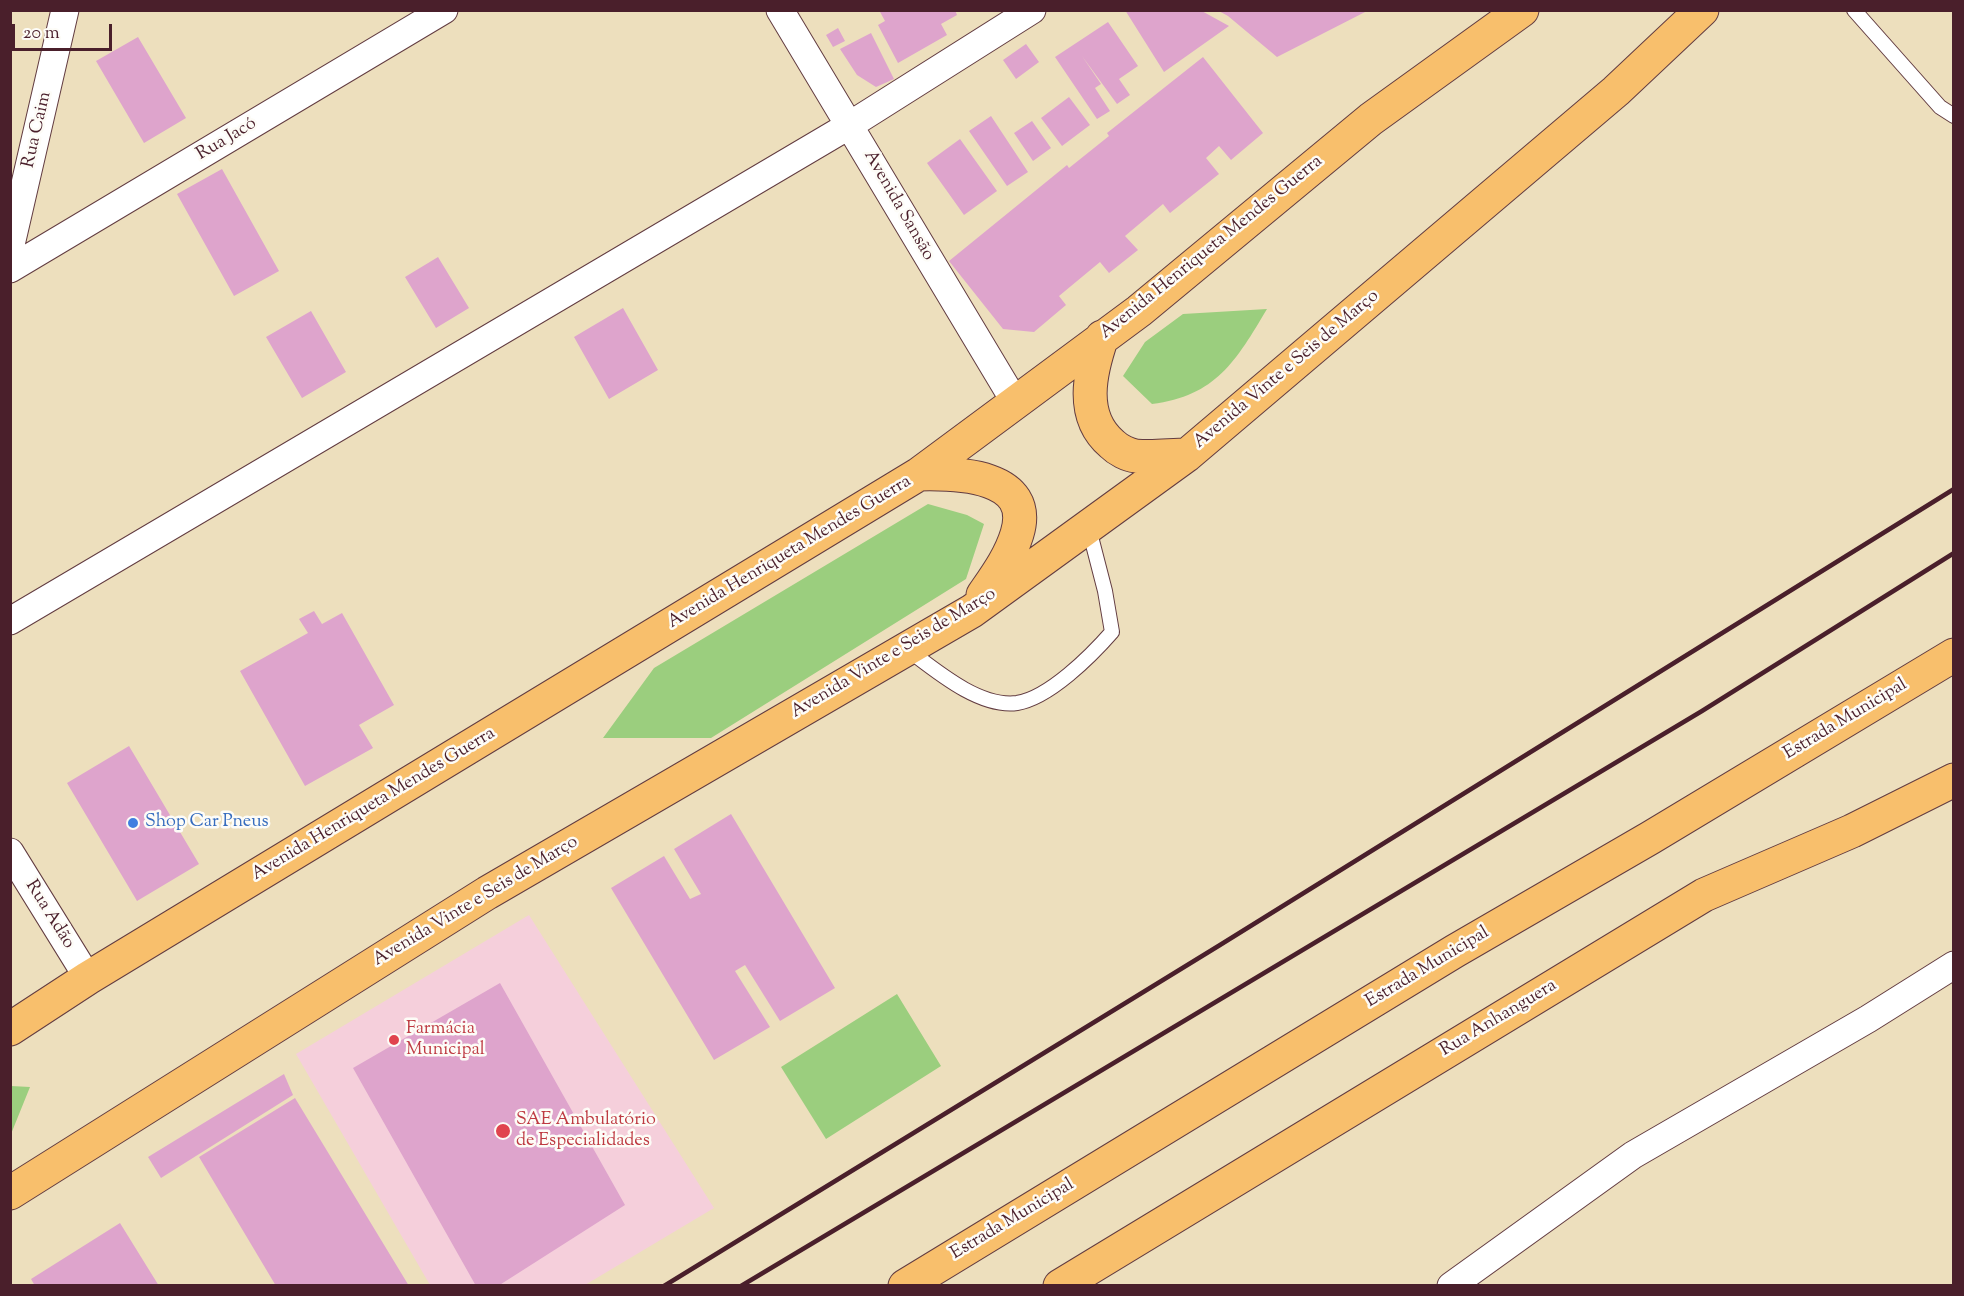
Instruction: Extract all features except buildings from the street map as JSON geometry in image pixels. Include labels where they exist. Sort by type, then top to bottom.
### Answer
[{"type":"main road","name":"Avenida Henriqueta Mendes Guerra","points":[[10,1029],[88,978],[919,474],[1139,311],[1371,119],[1522,10]]},
{"type":"main road","name":"Avenida Vinte e Seis de Março","points":[[10,1193],[488,893],[972,611],[1089,529],[1187,455],[1616,91],[1701,10]]},
{"type":"main road","points":[[1102,337],[1091,370],[1089,397],[1092,413],[1102,436],[1118,449],[1135,456],[1187,455]]},
{"type":"main road","points":[[919,474],[947,474],[994,483],[1005,487],[1018,504],[1018,532],[1006,559],[972,611]]},
{"type":"main road","name":"Estrada Municipal","points":[[905,1286],[1455,951],[1650,838],[1953,655]]},
{"type":"main road","points":[[1650,838],[1733,809],[1953,681]]},
{"type":"main road","name":"Rua Anhanguera","points":[[1060,1286],[1704,895],[1852,831],[1953,780]]},
{"type":"street","name":"Rua Caim","points":[[10,249],[65,10]]},
{"type":"street","name":"Rua Jacó","points":[[10,269],[444,10]]},
{"type":"street","name":"Avenida Sansão","points":[[780,10],[1015,402]]},
{"type":"street","points":[[10,621],[850,125],[1032,10]]},
{"type":"street","name":"Rua Adão","points":[[10,852],[88,978]]},
{"type":"street","points":[[1451,1286],[1633,1155],[1868,1019],[1953,965]]},
{"type":"lane","points":[[1854,10],[1940,106],[1953,116]]},
{"type":"lane","points":[[907,649],[954,684],[992,700],[1016,703],[1037,695],[1063,678],[1092,654],[1112,632],[1105,591],[1089,529]]},
{"type":"shaded area","name":"SAE Ambulatório de Especialidades","points":[[529,915],[714,1208],[585,1285],[430,1285],[296,1054]]},
{"type":"green space","points":[[1267,309],[1234,360],[1222,373],[1193,393],[1174,400],[1152,404],[1123,376],[1145,342],[1183,314]]},
{"type":"green space","points":[[928,504],[967,515],[984,524],[966,579],[711,738],[603,738],[654,668]]},
{"type":"green space","points":[[897,994],[941,1066],[826,1139],[781,1067]]},
{"type":"green space","points":[[10,1086],[30,1087],[11,1134]]},
{"type":"railway","points":[[664,1286],[1220,945],[1954,489]]},
{"type":"railway","points":[[741,1286],[1702,711],[1954,553]]},
{"type":"place","name":"Shop Car Pneus","points":[[133,823]]},
{"type":"place","name":"Farmácia Municipal","points":[[394,1040]]},
{"type":"place","name":"SAE Ambulatório de Especialidades","points":[[503,1131]]}]
